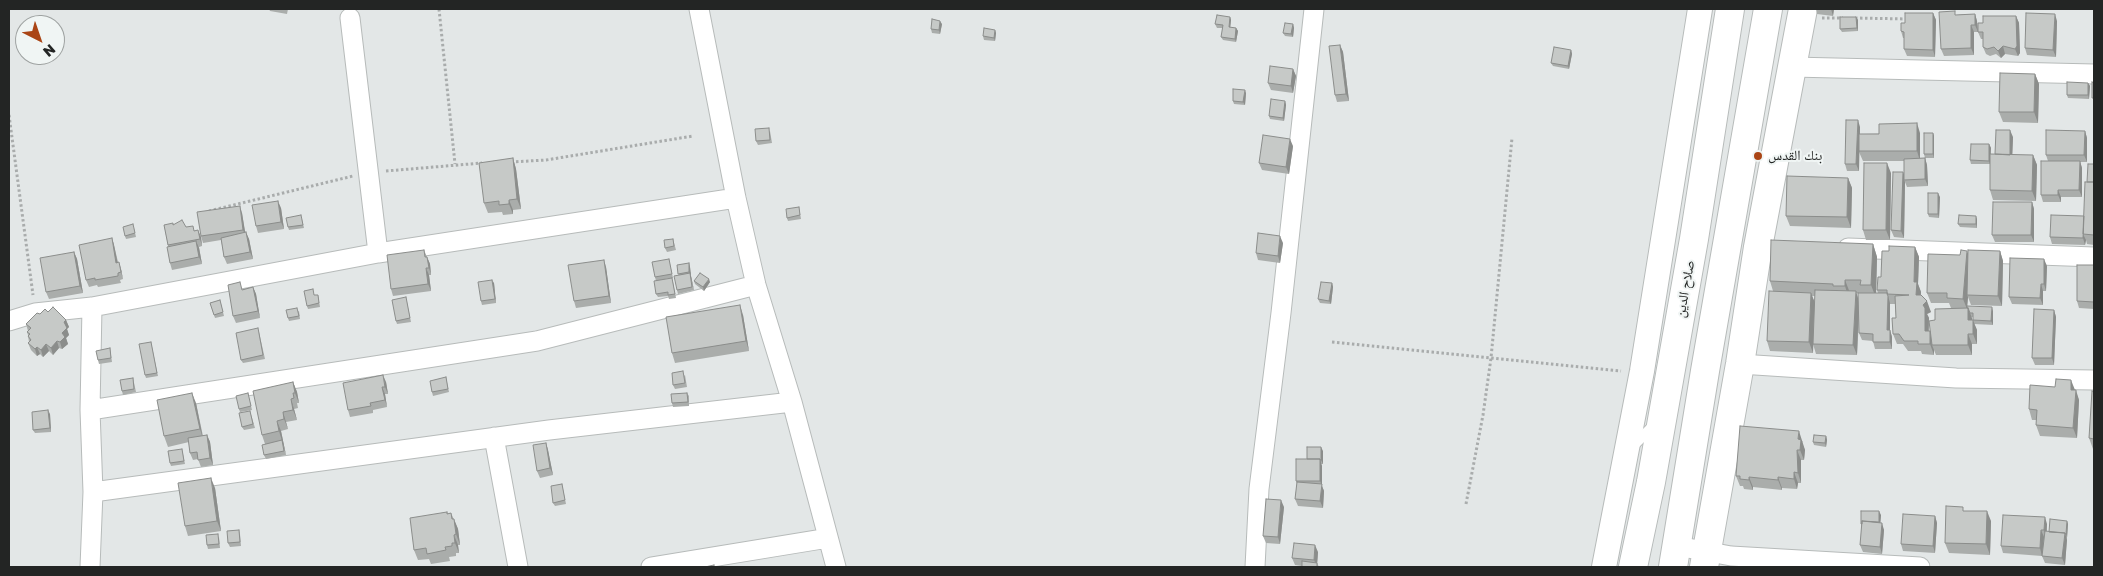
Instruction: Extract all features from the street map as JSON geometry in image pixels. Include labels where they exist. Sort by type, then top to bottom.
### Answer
[{"type":"main road","name":"صلاح الدين","points":[[1633,567],[1694,239],[1730,9]]},
{"type":"main road","points":[[1675,557],[1768,9]]},
{"type":"main road","points":[[1706,559],[1740,364],[1768,247],[1792,66],[1802,13]]},
{"type":"street","points":[[699,9],[736,198],[756,285],[792,402],[836,567]]},
{"type":"street","points":[[1256,567],[1259,489],[1281,313],[1314,9]]},
{"type":"street","points":[[1604,567],[1642,371],[1700,9]]},
{"type":"street","points":[[350,18],[378,253]]},
{"type":"street","points":[[1792,66],[2094,74]]},
{"type":"street","points":[[9,321],[35,313],[92,306],[378,253],[736,198]]},
{"type":"street","points":[[1826,248],[2094,257]]},
{"type":"street","points":[[90,410],[537,341],[756,285]]},
{"type":"street","points":[[90,567],[93,492],[90,410],[92,306]]},
{"type":"street","points":[[1740,364],[1956,378],[2094,380]]},
{"type":"street","points":[[93,492],[494,437],[792,402]]},
{"type":"street","points":[[494,437],[518,567]]},
{"type":"street","points":[[650,567],[828,538]]},
{"type":"street","points":[[1675,557],[1706,559],[1731,556],[1920,567]]},
{"type":"lane","points":[[1626,454],[1662,417]]},
{"type":"path","points":[[439,9],[455,164]]},
{"type":"path","points":[[1802,13],[1915,19]]},
{"type":"path","points":[[9,115],[35,313]]},
{"type":"path","points":[[509,162],[546,160],[693,136]]},
{"type":"path","points":[[1466,504],[1483,415],[1491,358],[1512,138]]},
{"type":"path","points":[[209,211],[368,173],[455,164],[491,163]]},
{"type":"path","points":[[1332,342],[1621,371],[1642,371]]},
{"type":"building","points":[[1955,11],[1955,15],[1975,14],[1975,25],[1971,25],[1971,48],[1941,49],[1939,12]]},
{"type":"building","points":[[1905,13],[1933,13],[1933,50],[1904,49],[1904,32],[1901,31],[1901,23],[1905,23]]},
{"type":"building","points":[[2026,13],[2055,14],[2053,50],[2025,48]]},
{"type":"building","points":[[1217,15],[1230,17],[1229,27],[1236,28],[1235,39],[1221,37],[1223,25],[1215,24]]},
{"type":"building","points":[[1983,16],[2016,16],[2017,46],[2015,49],[2003,46],[1998,51],[1994,47],[1987,49],[1983,47],[1983,32],[1978,32],[1978,23],[1983,23]]},
{"type":"building","points":[[1840,17],[1856,17],[1857,28],[1840,29]]},
{"type":"building","points":[[932,19],[940,21],[939,30],[931,29]]},
{"type":"building","points":[[1285,23],[1293,24],[1291,34],[1283,33]]},
{"type":"building","points":[[984,28],[995,30],[994,38],[983,36]]},
{"type":"building","points":[[1340,45],[1346,94],[1335,95],[1329,46]]},
{"type":"building","points":[[1554,47],[1571,50],[1568,66],[1551,63]]},
{"type":"building","points":[[1270,66],[1293,69],[1291,86],[1268,83]]},
{"type":"building","points":[[2000,73],[2035,74],[2034,112],[1999,112]]},
{"type":"building","points":[[2067,82],[2088,83],[2088,95],[2067,95]]},
{"type":"building","points":[[2092,82],[2094,83],[2094,98],[2092,98]]},
{"type":"building","points":[[1233,89],[1245,90],[1243,102],[1233,101]]},
{"type":"building","points":[[1271,99],[1285,101],[1283,118],[1269,116]]},
{"type":"building","points":[[1846,120],[1858,120],[1856,164],[1845,164]]},
{"type":"building","points":[[1917,123],[1917,151],[1859,151],[1859,134],[1879,134],[1879,124]]},
{"type":"building","points":[[769,128],[770,140],[756,141],[755,129]]},
{"type":"building","points":[[1996,130],[2010,130],[2010,155],[1995,154]]},
{"type":"building","points":[[2046,130],[2085,131],[2084,155],[2046,155]]},
{"type":"building","points":[[1924,133],[1933,133],[1933,154],[1924,154]]},
{"type":"building","points":[[1263,135],[1290,139],[1286,167],[1259,163]]},
{"type":"building","points":[[1971,144],[1989,144],[1989,161],[1970,160]]},
{"type":"building","points":[[1990,154],[2033,155],[2032,191],[1990,190]]},
{"type":"building","points":[[513,158],[517,199],[509,200],[509,204],[499,205],[499,201],[484,203],[479,163]]},
{"type":"building","points":[[1925,158],[1925,179],[1904,180],[1904,159]]},
{"type":"building","points":[[2041,161],[2080,161],[2079,190],[2058,190],[2058,195],[2041,195]]},
{"type":"building","points":[[1864,163],[1887,163],[1886,230],[1863,230]]},
{"type":"building","points":[[2088,164],[2094,164],[2094,182],[2087,182]]},
{"type":"building","points":[[1893,172],[1903,172],[1901,231],[1891,230]]},
{"type":"building","points":[[1787,176],[1848,178],[1847,217],[1786,216]]},
{"type":"building","points":[[2085,182],[2094,182],[2094,235],[2083,234]]},
{"type":"building","points":[[1928,193],[1938,193],[1938,214],[1928,214]]},
{"type":"building","points":[[278,201],[281,222],[256,226],[252,205]]},
{"type":"building","points":[[1993,202],[2032,202],[2031,235],[1992,235]]},
{"type":"building","points":[[240,206],[243,230],[201,236],[197,212]]},
{"type":"building","points":[[799,207],[800,215],[787,218],[786,209]]},
{"type":"building","points":[[301,215],[303,225],[288,227],[286,218]]},
{"type":"building","points":[[1959,215],[1976,216],[1976,224],[1958,224]]},
{"type":"building","points":[[2051,215],[2084,216],[2083,238],[2050,237]]},
{"type":"building","points":[[182,220],[186,227],[193,226],[194,231],[198,230],[200,239],[168,245],[164,225],[173,223],[173,225]]},
{"type":"building","points":[[133,224],[135,233],[125,236],[123,227]]},
{"type":"building","points":[[246,232],[250,252],[224,257],[221,238]]},
{"type":"building","points":[[1258,233],[1280,236],[1278,256],[1256,253]]},
{"type":"building","points":[[112,238],[116,263],[119,262],[121,272],[118,273],[118,276],[86,280],[79,245]]},
{"type":"building","points":[[673,239],[674,246],[665,248],[664,240]]},
{"type":"building","points":[[1771,240],[1873,244],[1871,285],[1860,285],[1861,280],[1845,280],[1845,286],[1770,281]]},
{"type":"building","points":[[196,241],[199,257],[170,263],[167,247]]},
{"type":"building","points":[[1889,246],[1915,247],[1914,282],[1917,282],[1916,295],[1921,295],[1927,301],[1923,305],[1925,308],[1925,331],[1930,331],[1930,344],[1918,344],[1918,341],[1904,341],[1899,334],[1893,334],[1892,318],[1896,318],[1895,296],[1909,295],[1887,294],[1887,290],[1877,290],[1878,277],[1881,277],[1882,251],[1889,251]]},
{"type":"building","points":[[424,250],[429,268],[426,268],[428,284],[391,289],[387,255]]},
{"type":"building","points":[[1961,250],[1967,251],[1963,299],[1947,298],[1947,293],[1927,293],[1928,254],[1960,255]]},
{"type":"building","points":[[1968,250],[2000,251],[1998,296],[1967,295]]},
{"type":"building","points":[[74,252],[80,286],[46,292],[40,258]]},
{"type":"building","points":[[2010,258],[2044,259],[2044,284],[2041,284],[2040,298],[2009,297]]},
{"type":"building","points":[[669,259],[672,274],[655,277],[652,262]]},
{"type":"building","points":[[604,260],[609,296],[574,301],[568,265]]},
{"type":"building","points":[[689,263],[689,272],[678,274],[677,265]]},
{"type":"building","points":[[2077,265],[2094,265],[2094,302],[2077,301]]},
{"type":"building","points":[[690,273],[692,287],[677,290],[674,276]]},
{"type":"building","points":[[700,273],[709,279],[703,287],[694,281]]},
{"type":"building","points":[[672,278],[675,294],[668,295],[668,292],[656,294],[654,281]]},
{"type":"building","points":[[492,280],[495,299],[481,301],[478,282]]},
{"type":"building","points":[[240,282],[242,290],[253,287],[258,311],[233,316],[228,285]]},
{"type":"building","points":[[1321,282],[1332,283],[1329,301],[1318,299]]},
{"type":"building","points":[[313,289],[314,295],[318,295],[319,303],[307,306],[304,291]]},
{"type":"building","points":[[1815,290],[1856,291],[1853,345],[1813,344]]},
{"type":"building","points":[[1769,291],[1811,293],[1809,342],[1767,341]]},
{"type":"building","points":[[1858,293],[1888,293],[1887,330],[1890,330],[1890,342],[1873,342],[1873,334],[1859,333]]},
{"type":"building","points":[[406,297],[410,318],[396,321],[392,300]]},
{"type":"building","points":[[220,300],[223,312],[214,315],[210,303]]},
{"type":"building","points":[[740,305],[746,341],[672,353],[666,317]]},
{"type":"building","points":[[1967,306],[1992,307],[1991,321],[1973,320],[1973,313],[1970,313]]},
{"type":"building","points":[[53,307],[66,320],[64,322],[67,328],[62,333],[65,337],[60,342],[57,341],[51,348],[46,344],[41,350],[37,347],[35,349],[28,343],[31,340],[28,336],[30,334],[27,332],[31,328],[26,324],[37,313],[40,314],[45,309],[48,312]]},
{"type":"building","points":[[297,308],[299,316],[288,318],[286,310]]},
{"type":"building","points":[[1968,308],[1968,320],[1973,320],[1973,334],[1968,334],[1968,345],[1932,345],[1929,321],[1935,320],[1935,309]]},
{"type":"building","points":[[2034,309],[2054,310],[2052,358],[2032,358]]},
{"type":"building","points":[[258,328],[263,355],[241,360],[236,333]]},
{"type":"building","points":[[151,342],[157,373],[145,375],[139,344]]},
{"type":"building","points":[[110,348],[111,358],[98,360],[96,351]]},
{"type":"building","points":[[683,371],[685,383],[673,385],[672,373]]},
{"type":"building","points":[[383,375],[385,387],[382,387],[385,400],[370,403],[371,406],[348,410],[343,383]]},
{"type":"building","points":[[446,377],[448,389],[432,392],[430,381]]},
{"type":"building","points":[[133,378],[134,389],[122,391],[120,380]]},
{"type":"building","points":[[2056,379],[2071,380],[2071,390],[2076,390],[2073,428],[2036,425],[2037,410],[2029,409],[2030,385],[2055,387]]},
{"type":"building","points":[[293,382],[295,393],[293,393],[294,398],[291,399],[293,410],[283,412],[284,419],[277,421],[279,431],[262,435],[253,391]]},
{"type":"building","points":[[2092,391],[2094,392],[2094,439],[2089,438]]},
{"type":"building","points":[[192,393],[200,429],[164,436],[157,400]]},
{"type":"building","points":[[248,393],[251,406],[239,409],[236,396]]},
{"type":"building","points":[[687,393],[688,402],[672,403],[671,394]]},
{"type":"building","points":[[48,410],[50,428],[33,430],[32,412]]},
{"type":"building","points":[[250,411],[253,424],[242,427],[239,413]]},
{"type":"building","points":[[1740,426],[1799,431],[1798,439],[1801,440],[1800,450],[1797,450],[1798,473],[1794,472],[1794,479],[1778,477],[1778,480],[1749,477],[1749,480],[1740,479],[1740,476],[1736,476]]},
{"type":"building","points":[[207,435],[210,458],[198,460],[197,452],[190,453],[188,438]]},
{"type":"building","points":[[1814,435],[1826,436],[1825,443],[1813,442]]},
{"type":"building","points":[[282,440],[284,451],[264,455],[262,445]]},
{"type":"building","points":[[546,443],[550,468],[537,471],[533,445]]},
{"type":"building","points":[[1307,447],[1321,447],[1321,460],[1307,459]]},
{"type":"building","points":[[182,449],[184,461],[170,463],[168,451]]},
{"type":"building","points":[[1296,459],[1320,459],[1320,481],[1296,481]]},
{"type":"building","points":[[211,478],[217,521],[185,526],[178,483]]},
{"type":"building","points":[[1297,482],[1322,484],[1320,501],[1295,499]]},
{"type":"building","points":[[562,484],[565,500],[553,503],[551,486]]},
{"type":"building","points":[[1266,499],[1281,500],[1278,537],[1263,536]]},
{"type":"building","points":[[1946,506],[1963,507],[1963,511],[1987,511],[1986,544],[1945,543]]},
{"type":"building","points":[[1861,511],[1879,511],[1879,522],[1862,521],[1861,524]]},
{"type":"building","points":[[447,512],[447,514],[451,513],[452,519],[454,519],[455,543],[452,543],[452,546],[445,547],[446,550],[427,554],[426,548],[414,550],[410,518]]},
{"type":"building","points":[[1903,514],[1935,516],[1933,546],[1901,544]]},
{"type":"building","points":[[2003,515],[2045,517],[2044,530],[2041,530],[2040,548],[2001,546]]},
{"type":"building","points":[[2050,519],[2067,521],[2066,534],[2049,532]]},
{"type":"building","points":[[1862,521],[1882,523],[1880,547],[1860,545]]},
{"type":"building","points":[[239,530],[240,542],[228,543],[227,531]]},
{"type":"building","points":[[2045,531],[2065,533],[2062,558],[2042,556]]},
{"type":"building","points":[[218,534],[219,544],[207,545],[206,535]]},
{"type":"building","points":[[1294,543],[1315,545],[1314,560],[1292,558]]},
{"type":"building","points":[[1302,561],[1317,563],[1317,567],[1302,567]]},
{"type":"place","name":"بنك القدس","points":[[1758,156]]}]
